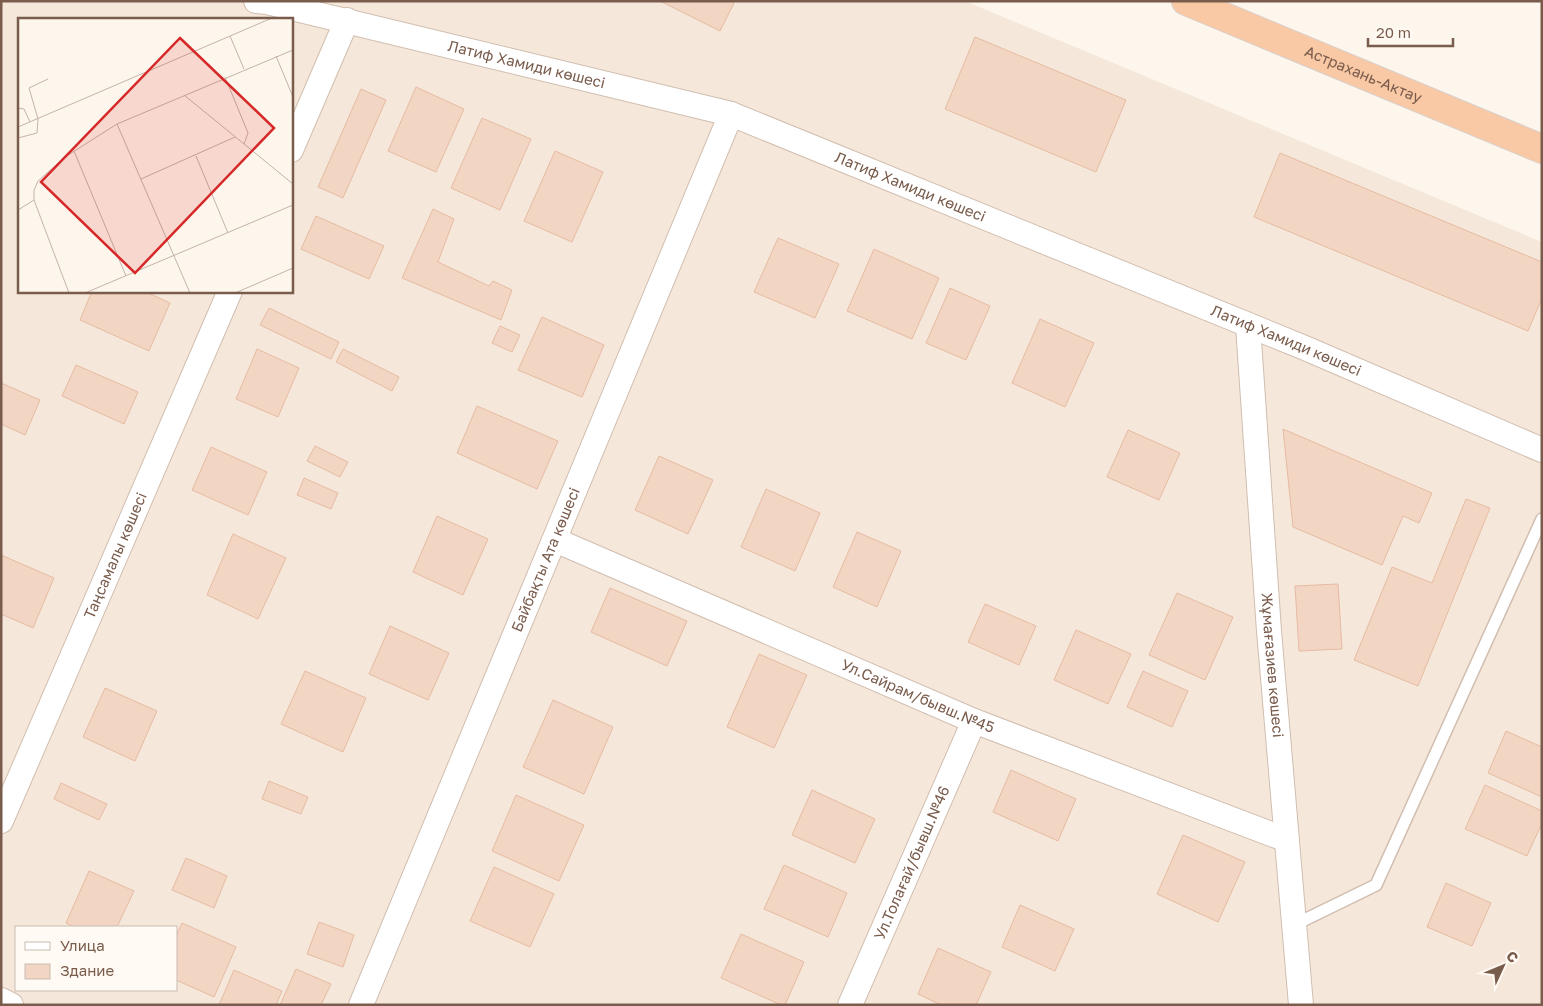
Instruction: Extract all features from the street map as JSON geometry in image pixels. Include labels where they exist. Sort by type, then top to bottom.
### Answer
[{"type":"highway","name":"Астрахань-Актау","points":[[1186,1],[1542,149]]},
{"type":"street","name":"Латиф Хамиди көшесі","points":[[256,1],[347,20],[731,114],[1305,348],[1542,450]]},
{"type":"street","points":[[292,148],[347,20]]},
{"type":"street","name":"Байбақты Ата көшесі","points":[[361,1005],[731,114]]},
{"type":"street","name":"Таңсамалы көшесі","points":[[1,821],[230,292]]},
{"type":"street","name":"Жұмағазиев көшесі","points":[[1248,326],[1268,621],[1301,1005]]},
{"type":"street","name":"Ул.Сайрам/бывш.№45","points":[[554,540],[974,721],[1287,840]]},
{"type":"street","name":"Ул.Толағай/бывш.№46","points":[[850,1005],[974,721]]},
{"type":"street","points":[[1,1000],[12,1005]]},
{"type":"lane","points":[[1294,924],[1376,885],[1542,519]]},
{"type":"shaded area","points":[[1,1],[965,1],[1542,242],[1542,1005],[1,1005]]},
{"type":"building","points":[[660,1],[731,1],[734,3],[720,31]]},
{"type":"building","points":[[975,37],[1126,100],[1096,172],[945,109]]},
{"type":"building","points":[[416,87],[464,109],[436,172],[388,151]]},
{"type":"building","points":[[361,89],[386,100],[343,198],[318,187]]},
{"type":"building","points":[[482,118],[531,139],[500,210],[451,188]]},
{"type":"building","points":[[555,151],[603,172],[572,242],[524,221]]},
{"type":"building","points":[[1280,153],[1542,262],[1542,298],[1528,331],[1254,217]]},
{"type":"building","points":[[433,209],[454,219],[438,262],[489,286],[493,281],[512,290],[501,320],[402,278]]},
{"type":"building","points":[[316,216],[384,246],[369,279],[301,249]]},
{"type":"building","points":[[778,238],[839,264],[815,318],[754,292]]},
{"type":"building","points":[[874,249],[939,278],[912,339],[847,311]]},
{"type":"building","points":[[950,288],[990,306],[966,360],[926,343]]},
{"type":"building","points":[[92,292],[146,292],[170,303],[149,351],[80,320]]},
{"type":"building","points":[[269,308],[339,342],[331,359],[260,325]]},
{"type":"building","points":[[542,317],[604,345],[582,397],[518,370]]},
{"type":"building","points":[[1040,319],[1094,343],[1065,407],[1012,383]]},
{"type":"building","points":[[500,326],[520,335],[512,352],[492,343]]},
{"type":"building","points":[[257,349],[299,368],[278,417],[236,399]]},
{"type":"building","points":[[343,349],[399,377],[392,391],[336,362]]},
{"type":"building","points":[[76,365],[138,392],[124,424],[62,396]]},
{"type":"building","points":[[1,383],[40,400],[25,435],[1,424]]},
{"type":"building","points":[[477,406],[558,441],[537,489],[457,453]]},
{"type":"building","points":[[1283,429],[1432,493],[1419,523],[1403,516],[1382,565],[1293,527]]},
{"type":"building","points":[[1128,430],[1180,453],[1159,500],[1107,477]]},
{"type":"building","points":[[315,446],[348,462],[340,477],[307,461]]},
{"type":"building","points":[[211,447],[267,472],[248,515],[192,490]]},
{"type":"building","points":[[659,456],[713,480],[688,534],[635,510]]},
{"type":"building","points":[[304,478],[338,493],[331,509],[297,495]]},
{"type":"building","points":[[766,489],[820,513],[795,571],[741,547]]},
{"type":"building","points":[[1466,499],[1490,508],[1418,686],[1354,660],[1392,567],[1432,583]]},
{"type":"building","points":[[437,516],[488,539],[463,595],[413,572]]},
{"type":"building","points":[[857,532],[901,551],[877,607],[833,587]]},
{"type":"building","points":[[233,534],[286,558],[258,619],[207,595]]},
{"type":"building","points":[[1,555],[54,578],[33,628],[1,614]]},
{"type":"building","points":[[1338,584],[1342,649],[1299,651],[1295,586]]},
{"type":"building","points":[[610,588],[687,621],[667,666],[591,632]]},
{"type":"building","points":[[1177,593],[1233,617],[1205,680],[1149,655]]},
{"type":"building","points":[[985,604],[1036,626],[1019,665],[968,642]]},
{"type":"building","points":[[390,626],[449,653],[428,700],[369,674]]},
{"type":"building","points":[[1076,630],[1131,654],[1108,704],[1054,680]]},
{"type":"building","points":[[759,654],[807,675],[774,748],[727,727]]},
{"type":"building","points":[[305,671],[366,698],[343,752],[281,724]]},
{"type":"building","points":[[1143,671],[1188,691],[1172,727],[1127,707]]},
{"type":"building","points":[[105,688],[157,711],[135,761],[83,737]]},
{"type":"building","points":[[553,700],[613,727],[584,794],[523,767]]},
{"type":"building","points":[[1506,731],[1542,747],[1542,797],[1488,773]]},
{"type":"building","points":[[1011,770],[1076,799],[1058,841],[993,812]]},
{"type":"building","points":[[269,781],[308,797],[301,814],[262,799]]},
{"type":"building","points":[[61,783],[107,804],[99,820],[54,799]]},
{"type":"building","points":[[1485,785],[1542,811],[1542,823],[1527,856],[1465,829]]},
{"type":"building","points":[[812,790],[875,819],[855,863],[792,835]]},
{"type":"building","points":[[516,795],[584,825],[559,881],[492,851]]},
{"type":"building","points":[[1183,835],[1245,862],[1218,922],[1157,894]]},
{"type":"building","points":[[186,858],[227,876],[214,908],[172,890]]},
{"type":"building","points":[[784,865],[847,893],[828,937],[764,909]]},
{"type":"building","points":[[494,867],[554,894],[530,947],[470,921]]},
{"type":"building","points":[[89,871],[134,891],[117,926],[73,926],[66,923]]},
{"type":"building","points":[[1446,883],[1491,903],[1472,946],[1427,927]]},
{"type":"building","points":[[1020,905],[1074,929],[1055,971],[1002,947]]},
{"type":"building","points":[[319,922],[354,935],[343,967],[307,954]]},
{"type":"building","points":[[182,923],[236,947],[214,997],[178,981],[178,932]]},
{"type":"building","points":[[741,934],[804,962],[785,1005],[781,1005],[721,978]]},
{"type":"building","points":[[938,948],[991,972],[976,1005],[941,1005],[918,994]]},
{"type":"building","points":[[296,969],[331,984],[321,1005],[280,1005]]},
{"type":"building","points":[[234,970],[282,991],[276,1005],[219,1005]]}]
